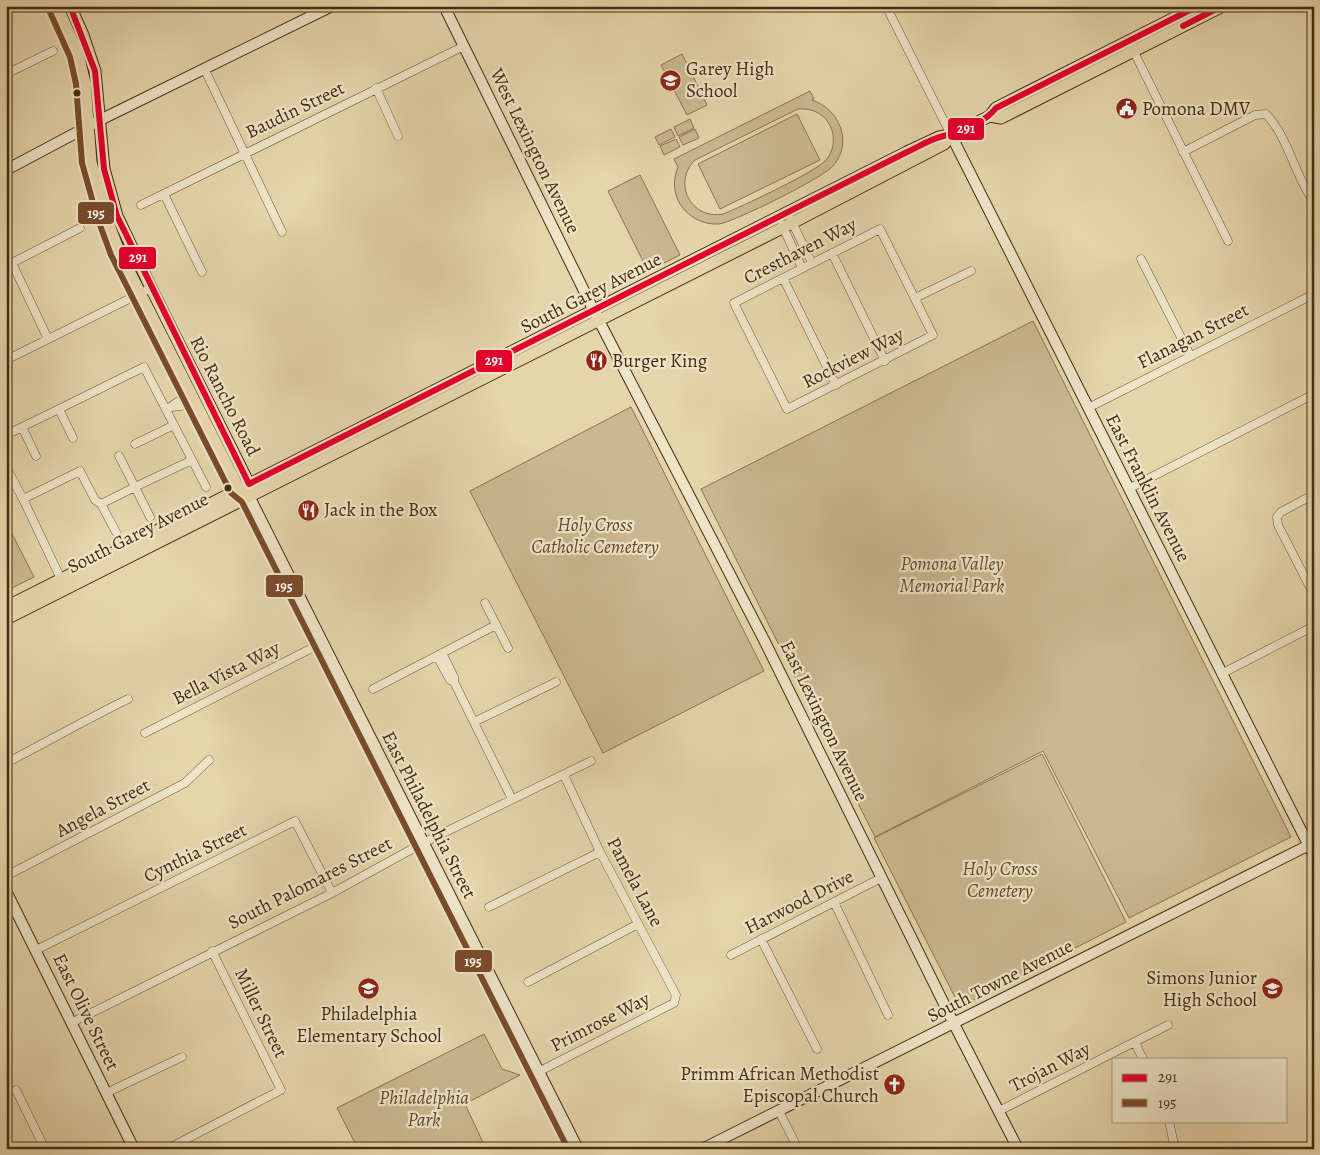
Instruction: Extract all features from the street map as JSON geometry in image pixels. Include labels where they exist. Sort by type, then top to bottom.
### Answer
[{"type":"main road","name":"Rio Rancho Road","points":[[57,6],[76,33],[94,71],[100,120],[102,159],[108,187],[146,291]]},
{"type":"main road","name":"Rio Rancho Road","points":[[70,6],[85,82],[91,162],[104,215],[165,329],[205,395],[249,496]]},
{"type":"main road","name":"South Garey Avenue","points":[[6,607],[64,584],[249,496],[372,428],[785,220],[907,152],[939,137],[951,135],[990,116],[1002,118],[1131,47],[1198,6]]},
{"type":"main road","name":"South Garey Avenue","points":[[1131,47],[1223,6]]},
{"type":"main road","name":"Rio Rancho Road","points":[[165,329],[188,390],[244,486]]},
{"type":"main road","points":[[179,370],[188,378],[195,391],[205,395]]},
{"type":"main road","name":"South Garey Avenue","points":[[64,584],[77,571],[244,486],[372,428]]},
{"type":"main road","points":[[6,619],[48,597],[64,584]]},
{"type":"street","points":[[6,170],[100,120],[332,6]]},
{"type":"street","name":"West Lexington Avenue","points":[[444,6],[596,315]]},
{"type":"street","points":[[886,6],[951,135]]},
{"type":"street","name":"Baudin Street","points":[[141,205],[464,46]]},
{"type":"street","points":[[1131,47],[1228,240]]},
{"type":"street","points":[[6,74],[52,51]]},
{"type":"street","points":[[205,70],[282,232]]},
{"type":"street","points":[[376,88],[398,136]]},
{"type":"street","points":[[1183,152],[1256,115],[1266,114],[1274,123],[1296,170],[1314,202]]},
{"type":"street","name":"East Franklin Avenue","points":[[951,135],[1130,488],[1221,674],[1311,844],[1314,856]]},
{"type":"street","points":[[164,194],[202,272]]},
{"type":"street","points":[[785,220],[812,263]]},
{"type":"street","points":[[785,220],[802,268]]},
{"type":"street","points":[[48,338],[9,264],[80,228]]},
{"type":"street","name":"Cresthaven Way","points":[[787,409],[734,303],[880,228],[915,298]]},
{"type":"street","points":[[832,253],[885,360]]},
{"type":"street","points":[[1141,259],[1190,355]]},
{"type":"street","points":[[915,298],[971,271]]},
{"type":"street","points":[[783,278],[836,385]]},
{"type":"street","points":[[6,360],[146,291]]},
{"type":"street","name":"Flanagan Street","points":[[1088,408],[1314,294]]},
{"type":"street","name":"Rockview Way","points":[[787,409],[933,336],[915,298]]},
{"type":"street","name":"East Lexington Avenue","points":[[596,315],[765,642],[881,878],[1018,1149]]},
{"type":"street","points":[[6,435],[144,367],[169,408],[174,425],[206,487]]},
{"type":"street","points":[[169,408],[188,390]]},
{"type":"street","points":[[1130,488],[1314,394]]},
{"type":"street","points":[[169,408],[196,404]]},
{"type":"street","points":[[59,409],[73,438]]},
{"type":"street","points":[[135,444],[174,425]]},
{"type":"street","points":[[22,427],[36,456]]},
{"type":"street","points":[[119,456],[150,517]]},
{"type":"street","points":[[102,504],[192,460]]},
{"type":"street","points":[[6,467],[64,584]]},
{"type":"street","points":[[23,499],[80,471],[96,500],[102,504],[116,532]]},
{"type":"street","name":"East Philadelphia Street","points":[[249,496],[578,1149]]},
{"type":"street","points":[[1307,498],[1281,512],[1277,517],[1278,525],[1314,595]]},
{"type":"street","points":[[485,603],[508,648]]},
{"type":"street","points":[[373,689],[496,625]]},
{"type":"street","points":[[1221,674],[1314,626]]},
{"type":"street","name":"Bella Vista Way","points":[[145,733],[322,643]]},
{"type":"street","points":[[440,655],[450,680],[454,682],[512,799]]},
{"type":"street","points":[[474,722],[556,682]]},
{"type":"street","points":[[6,763],[60,736],[88,718],[128,699]]},
{"type":"street","name":"Angela Street","points":[[6,876],[185,783],[209,760]]},
{"type":"street","name":"South Palomares Street","points":[[71,1023],[212,951],[332,893],[423,843],[591,761]]},
{"type":"street","name":"Pamela Lane","points":[[564,775],[600,852],[676,995],[674,1003]]},
{"type":"street","name":"Cynthia Street","points":[[36,950],[295,821],[332,893]]},
{"type":"street","name":"South Towne Avenue","points":[[702,1149],[1311,844]]},
{"type":"street","points":[[489,907],[600,852]]},
{"type":"street","name":"Harwood Drive","points":[[731,955],[881,878]]},
{"type":"street","name":"East Olive Street","points":[[6,891],[134,1149]]},
{"type":"street","points":[[834,902],[888,1014]]},
{"type":"street","points":[[528,982],[638,924]]},
{"type":"street","points":[[760,939],[817,1048]]},
{"type":"street","name":"Miller Street","points":[[167,1149],[282,1090],[212,951]]},
{"type":"street","name":"Primrose Way","points":[[540,1071],[674,1003]]},
{"type":"street","name":"Trojan Way","points":[[999,1111],[1168,1025]]},
{"type":"street","points":[[1135,1043],[1142,1058]]},
{"type":"street","points":[[106,1093],[182,1057]]},
{"type":"street","points":[[16,1090],[46,1149]]},
{"type":"street","points":[[779,1111],[798,1149]]},
{"type":"street","points":[[1168,1122],[1175,1149]]},
{"type":"green space","points":[[682,54],[707,105],[687,115],[661,65]]},
{"type":"green space","points":[[810,91],[814,99],[812,100],[821,104],[836,118],[843,136],[840,156],[827,171],[779,198],[742,216],[719,224],[702,222],[683,209],[675,190],[675,176],[678,167],[674,159]],"holes":[[[798,109],[819,113],[831,127],[833,142],[831,152],[825,161],[793,181],[723,214],[712,214],[694,206],[688,198],[685,189],[685,179],[688,169],[695,160]]]},
{"type":"green space","points":[[797,114],[820,160],[720,209],[698,164]]},
{"type":"green space","points":[[690,119],[694,128],[678,136],[674,127]]},
{"type":"green space","points":[[671,129],[675,137],[659,145],[655,137]]},
{"type":"green space","points":[[695,129],[699,138],[683,145],[679,137]]},
{"type":"green space","points":[[676,139],[680,147],[664,155],[660,146]]},
{"type":"green space","points":[[640,175],[680,255],[648,271],[608,191]]},
{"type":"green space","name":"Pomona Valley Memorial Park","points":[[1033,321],[1291,837],[1129,918],[1043,751],[875,837],[701,489]]},
{"type":"green space","name":"Holy Cross Catholic Cemetery","points":[[631,407],[764,671],[603,753],[470,491]]},
{"type":"green space","points":[[6,522],[34,577],[6,591]]},
{"type":"green space","name":"Holy Cross Cemetery","points":[[1042,754],[1126,922],[960,1007],[874,838]]},
{"type":"green space","name":"Philadelphia Park","points":[[484,1034],[502,1069],[520,1075],[465,1104],[486,1149],[358,1149],[337,1108]]},
{"type":"transit line","name":"291","points":[[70,6],[95,71],[104,169],[117,216],[249,484],[936,138],[971,127],[985,119],[996,108],[1198,6]]},
{"type":"transit line","name":"291","points":[[1183,26],[1222,6]]},
{"type":"transit line","name":"195","points":[[49,10],[70,57],[76,84],[82,163],[97,217],[111,255],[231,493],[242,502],[568,1149]]},
{"type":"place","name":"Garey High School","points":[[670,80]]},
{"type":"place","name":"Pomona DMV","points":[[1126,109]]},
{"type":"place","name":"Burger King","points":[[596,361]]},
{"type":"place","name":"Jack in the Box","points":[[308,510]]},
{"type":"place","name":"Philadelphia Elementary School","points":[[369,988]]},
{"type":"place","name":"Simons Junior High School","points":[[1273,989]]},
{"type":"place","name":"Primm African Methodist Episcopal Church","points":[[895,1085]]}]
